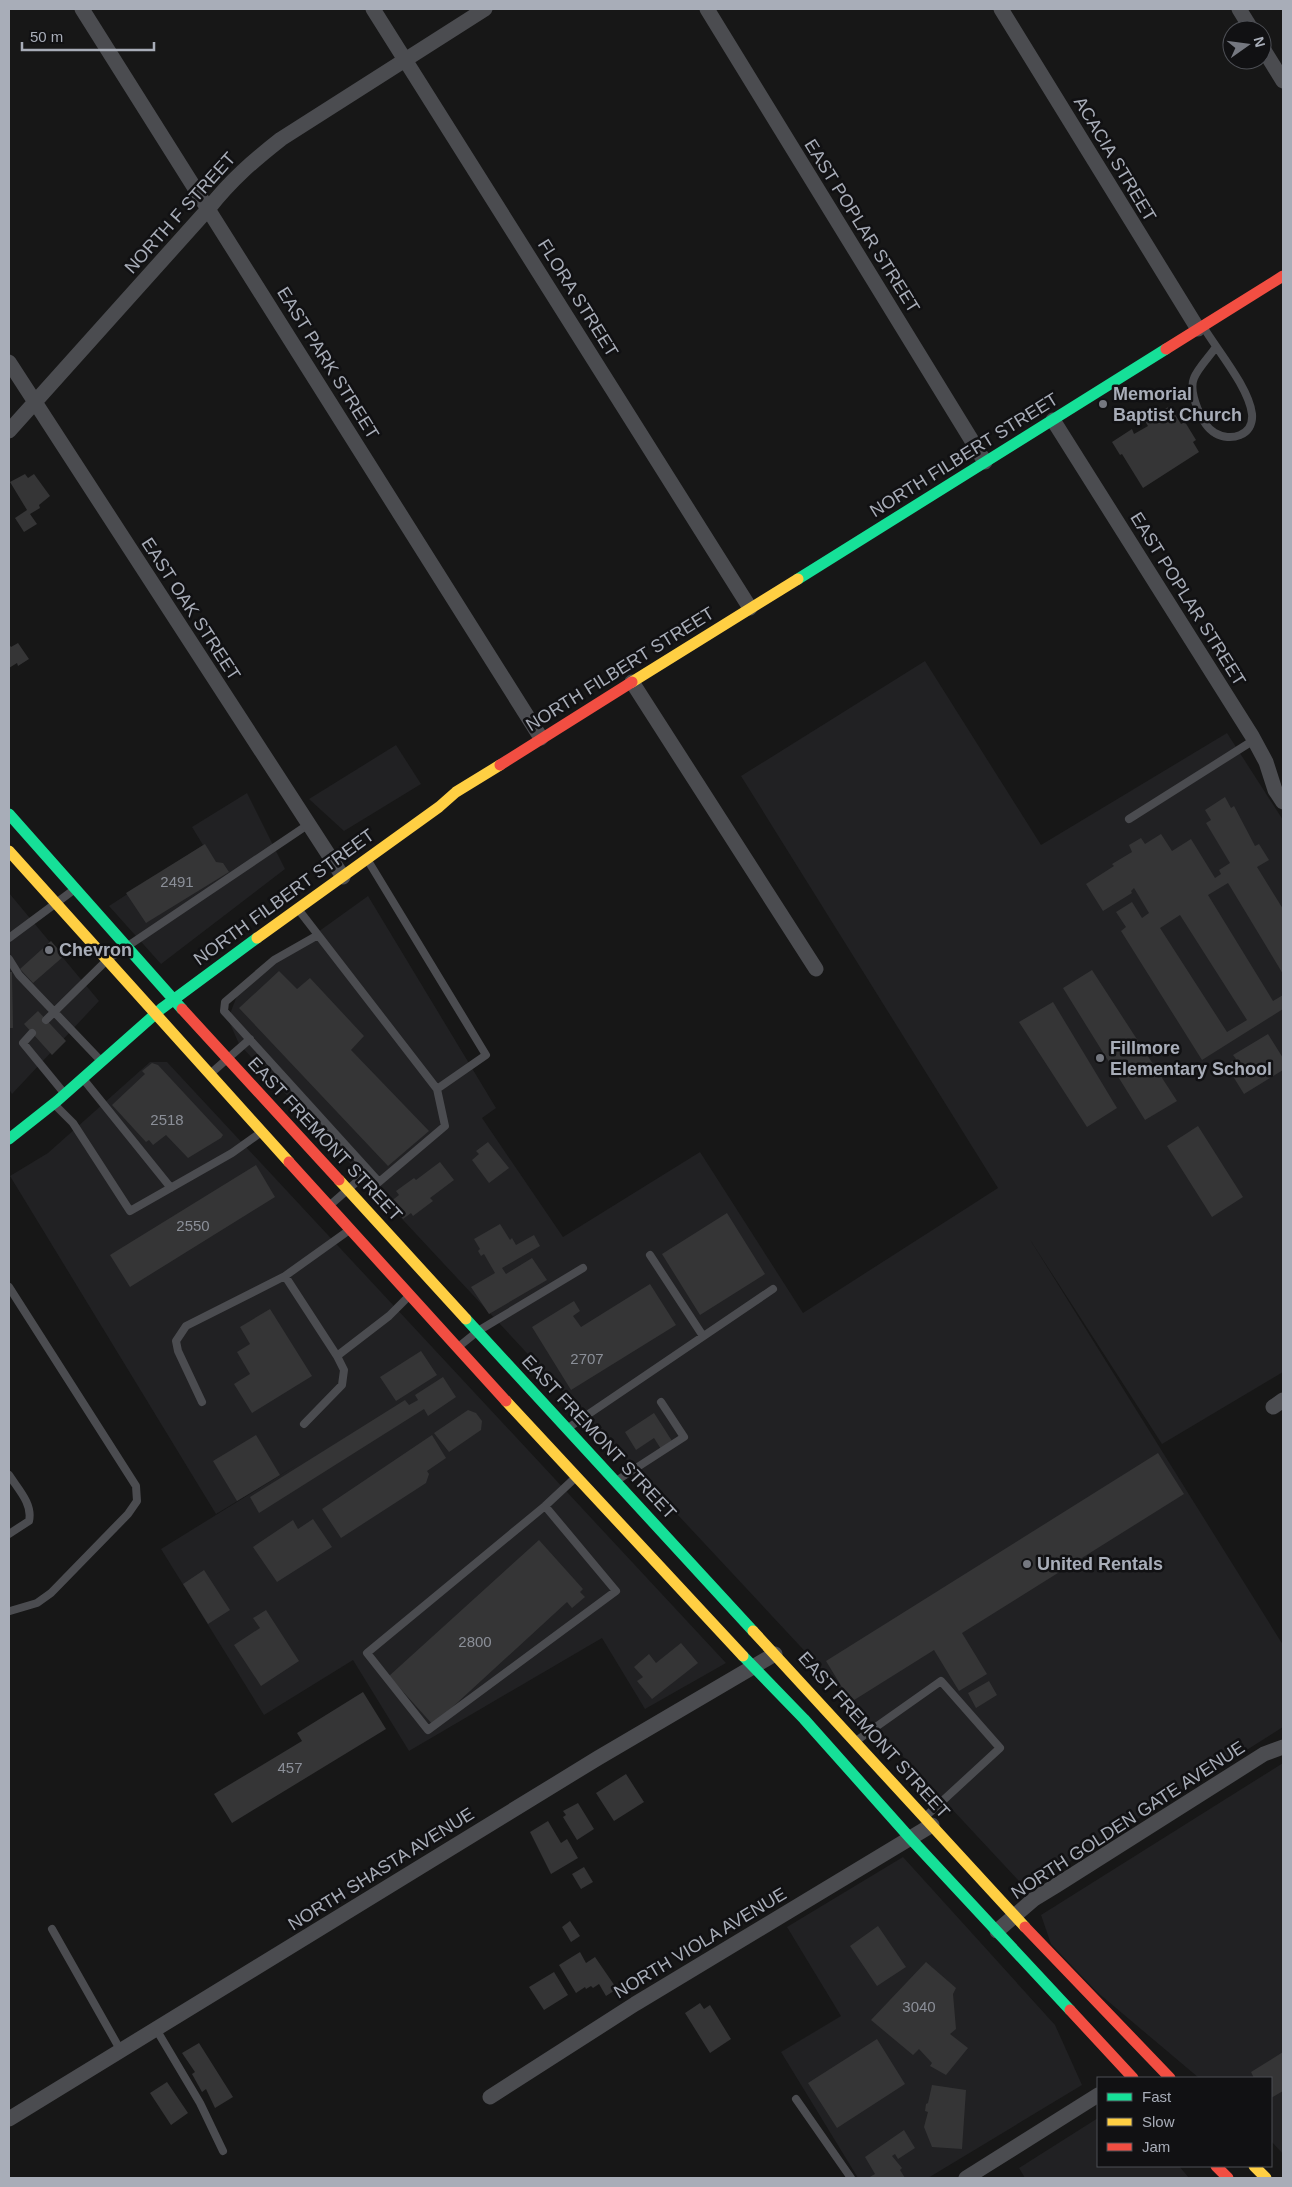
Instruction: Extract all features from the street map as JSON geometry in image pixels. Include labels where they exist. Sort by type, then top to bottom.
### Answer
[{"type":"main road","name":"NORTH FILBERT STREET","points":[[10,1135],[54,1104],[155,1013],[439,807],[456,792],[1283,276]]},
{"type":"main road","name":"EAST FREMONT STREET","points":[[9,814],[227,1059],[1015,1916],[1169,2077]]},
{"type":"main road","points":[[9,851],[408,1296],[804,1719],[1128,2077]]},
{"type":"main road","points":[[1217,2167],[1228,2178]]},
{"type":"main road","points":[[1255,2167],[1266,2178]]},
{"type":"street","name":"EAST PARK STREET","points":[[82,9],[541,738]]},
{"type":"street","name":"FLORA STREET","points":[[373,9],[750,608]]},
{"type":"street","name":"NORTH F STREET","points":[[9,431],[209,208],[229,182],[281,139],[485,9]]},
{"type":"street","name":"EAST POPLAR STREET","points":[[706,9],[985,462]]},
{"type":"street","name":"ACACIA STREET","points":[[1001,9],[1200,328]]},
{"type":"street","points":[[1239,9],[1246,20]]},
{"type":"street","points":[[1272,63],[1283,81]]},
{"type":"street","name":"EAST OAK STREET","points":[[9,362],[343,877]]},
{"type":"street","name":"EAST POPLAR STREET","points":[[1054,420],[1254,740],[1266,762],[1276,790],[1283,802]]},
{"type":"street","points":[[632,682],[816,969]]},
{"type":"street","name":"NORTH SHASTA AVENUE","points":[[9,2120],[598,1758],[775,1654]]},
{"type":"street","name":"NORTH GOLDEN GATE AVENUE","points":[[997,1931],[1034,1899],[1264,1754],[1283,1747]]},
{"type":"street","name":"NORTH VIOLA AVENUE","points":[[490,2097],[643,1999],[910,1838],[928,1821]]},
{"type":"street","points":[[966,2178],[1097,2096]]},
{"type":"lane","points":[[1200,328],[1216,347],[1238,379],[1248,399],[1252,415],[1250,428],[1242,435],[1226,438],[1212,432],[1192,396],[1194,379],[1216,347]]},
{"type":"lane","points":[[1129,819],[1254,740]]},
{"type":"lane","points":[[46,1020],[107,960],[309,824]]},
{"type":"lane","points":[[367,859],[486,1055],[437,1089]]},
{"type":"lane","points":[[9,938],[75,888]]},
{"type":"lane","points":[[297,909],[318,935],[437,1089],[445,1126],[380,1182],[224,1011],[225,1002],[274,960],[318,935]]},
{"type":"lane","points":[[9,959],[19,975],[101,1061]]},
{"type":"lane","points":[[32,1033],[23,1043],[65,1094]]},
{"type":"lane","points":[[210,1074],[250,1039]]},
{"type":"lane","points":[[82,1078],[171,1188]]},
{"type":"lane","points":[[54,1104],[73,1123],[130,1212],[232,1153],[262,1132]]},
{"type":"lane","points":[[329,1207],[370,1171]]},
{"type":"lane","points":[[202,1402],[178,1351],[176,1341],[186,1326],[285,1276],[350,1230]]},
{"type":"lane","points":[[650,1255],[704,1336]]},
{"type":"lane","points":[[457,1348],[478,1331],[583,1268]]},
{"type":"lane","points":[[285,1276],[337,1356],[344,1370],[342,1385],[304,1424]]},
{"type":"lane","points":[[9,1286],[136,1486],[137,1501],[121,1522],[51,1593],[37,1602],[10,1611]]},
{"type":"lane","points":[[568,1428],[773,1289]]},
{"type":"lane","points":[[337,1356],[388,1316],[408,1296]]},
{"type":"lane","points":[[616,1481],[684,1437],[661,1402]]},
{"type":"lane","points":[[9,1475],[29,1505],[31,1513],[29,1521],[9,1534]]},
{"type":"lane","points":[[545,1506],[616,1591],[428,1730],[367,1653],[545,1506],[576,1477]]},
{"type":"lane","points":[[856,1741],[941,1682],[1000,1748],[928,1821]]},
{"type":"lane","points":[[52,1929],[121,2051]]},
{"type":"lane","points":[[156,2029],[200,2103],[223,2151]]},
{"type":"lane","points":[[796,2099],[851,2178]]},
{"type":"shaded area","points":[[925,661],[1041,845],[1227,733],[1283,820],[1283,1372],[1162,1444],[1029,1238],[1283,1645],[1283,1727],[1041,1880],[1019,1881],[239,1044],[228,1019],[240,988],[368,896],[496,1108],[482,1118],[563,1237],[700,1152],[803,1313],[998,1188],[741,776]]},
{"type":"shaded area","points":[[396,745],[421,784],[344,831],[309,799]]},
{"type":"shaded area","points":[[247,793],[285,869],[161,964],[109,906],[203,845],[192,827]]},
{"type":"shaded area","points":[[9,893],[99,1001],[12,1094],[9,1089]]},
{"type":"shaded area","points":[[150,1062],[167,1062],[726,1663],[645,1709],[602,1638],[409,1751],[353,1660],[264,1715],[161,1549],[300,1463],[216,1514],[10,1176],[48,1153]]},
{"type":"shaded area","points":[[1283,1763],[1283,2154],[1272,2142],[1272,2077],[1198,2077],[1097,1992],[1051,1944],[1041,1915]]},
{"type":"shaded area","points":[[903,1857],[1055,2025],[1082,2085],[928,2178],[858,2178],[781,2052],[841,2016],[787,1927]]},
{"type":"shaded area","points":[[1097,2119],[1097,2167],[1180,2167],[1189,2178],[1025,2178],[1019,2168]]},
{"type":"building","points":[[1170,406],[1181,424],[1185,422],[1196,440],[1193,442],[1199,452],[1143,488],[1122,454],[1120,455],[1112,442],[1132,429],[1134,434],[1148,426],[1145,421]]},
{"type":"building","points":[[25,474],[28,478],[34,474],[50,496],[39,505],[40,508],[30,514],[37,524],[24,532],[15,518],[27,510],[10,482]]},
{"type":"building","points":[[18,643],[29,659],[18,666],[17,663],[9,668],[9,644],[11,647]]},
{"type":"building","points":[[1225,797],[1231,808],[1234,806],[1255,846],[1259,844],[1269,860],[1257,867],[1283,909],[1283,974],[1228,883],[1208,895],[1273,1001],[1283,995],[1283,1009],[1202,1060],[1121,931],[1126,927],[1116,912],[1132,902],[1142,918],[1149,913],[1134,888],[1131,891],[1132,893],[1103,911],[1086,884],[1114,866],[1112,864],[1132,852],[1129,845],[1141,838],[1145,844],[1161,834],[1172,851],[1191,839],[1215,878],[1221,874],[1219,870],[1230,863],[1206,823],[1211,820],[1205,810]],"holes":[[[1180,915],[1247,1020],[1227,1032],[1160,928]]]},
{"type":"building","points":[[205,844],[216,862],[223,863],[229,872],[146,923],[126,893]]},
{"type":"building","points":[[51,941],[64,956],[33,983],[20,969]]},
{"type":"building","points":[[1092,970],[1177,1101],[1145,1120],[1063,988]]},
{"type":"building","points":[[279,971],[297,989],[310,978],[364,1036],[351,1050],[429,1131],[388,1166],[239,1008]]},
{"type":"building","points":[[9,972],[12,972],[13,1028],[9,1028]]},
{"type":"building","points":[[1053,1002],[1117,1108],[1087,1127],[1019,1022]]},
{"type":"building","points":[[38,1011],[66,1041],[52,1055],[24,1024]]},
{"type":"building","points":[[1268,1034],[1283,1058],[1283,1070],[1244,1094],[1226,1065],[1236,1059],[1233,1055]]},
{"type":"building","points":[[152,1063],[158,1065],[223,1135],[221,1138],[188,1158],[166,1135],[153,1145],[149,1140],[146,1142],[112,1105],[145,1074],[142,1071]]},
{"type":"building","points":[[1198,1126],[1243,1197],[1212,1217],[1167,1146]]},
{"type":"building","points":[[488,1142],[509,1168],[489,1183],[472,1160],[479,1154],[476,1151]]},
{"type":"building","points":[[440,1162],[454,1180],[430,1198],[433,1201],[413,1216],[411,1213],[403,1219],[390,1202],[399,1195],[396,1191],[414,1178],[416,1180]]},
{"type":"building","points":[[256,1165],[275,1197],[130,1287],[110,1255]]},
{"type":"building","points":[[727,1213],[765,1274],[700,1315],[662,1254]]},
{"type":"building","points":[[500,1224],[510,1240],[512,1238],[516,1245],[534,1235],[540,1246],[502,1268],[506,1274],[532,1258],[547,1280],[489,1314],[471,1287],[495,1273],[484,1254],[481,1256],[478,1251],[480,1249],[474,1239]]},
{"type":"building","points":[[650,1284],[676,1325],[571,1390],[532,1327],[574,1301],[580,1311],[573,1316],[581,1327]]},
{"type":"building","points":[[270,1309],[312,1376],[252,1413],[234,1384],[250,1374],[237,1352],[250,1344],[240,1327]]},
{"type":"building","points":[[421,1351],[437,1375],[396,1401],[380,1377]]},
{"type":"building","points":[[443,1377],[456,1397],[428,1416],[424,1409],[259,1513],[250,1497],[405,1400],[409,1405],[418,1400],[415,1395]]},
{"type":"building","points":[[468,1410],[476,1413],[482,1421],[481,1430],[449,1452],[434,1433]]},
{"type":"building","points":[[654,1413],[672,1441],[661,1449],[654,1438],[636,1450],[625,1432]]},
{"type":"building","points":[[256,1435],[280,1475],[237,1501],[213,1461]]},
{"type":"building","points":[[432,1435],[446,1458],[427,1471],[429,1474],[426,1483],[341,1538],[322,1509]]},
{"type":"building","name":"United Rentals","points":[[1158,1453],[1184,1494],[962,1633],[987,1674],[959,1691],[934,1650],[851,1702],[826,1661]]},
{"type":"building","points":[[313,1519],[332,1547],[277,1582],[253,1547],[293,1520],[298,1529]]},
{"type":"building","points":[[539,1540],[583,1589],[580,1592],[585,1597],[572,1608],[567,1602],[433,1725],[389,1676]]},
{"type":"building","points":[[204,1570],[230,1610],[208,1624],[183,1584]]},
{"type":"building","points":[[266,1610],[299,1661],[261,1686],[234,1645],[260,1628],[253,1618]]},
{"type":"building","points":[[681,1643],[698,1663],[652,1699],[637,1681],[643,1677],[634,1667],[649,1654],[656,1663]]},
{"type":"building","points":[[989,1681],[997,1695],[976,1708],[968,1693]]},
{"type":"building","points":[[363,1692],[386,1729],[232,1823],[214,1794],[302,1741],[297,1733]]},
{"type":"building","points":[[626,1774],[644,1802],[614,1821],[596,1793]]},
{"type":"building","points":[[578,1803],[594,1829],[577,1840],[563,1817],[566,1815],[563,1811]]},
{"type":"building","points":[[548,1821],[561,1843],[567,1839],[578,1858],[551,1874],[530,1832]]},
{"type":"building","points":[[584,1867],[593,1882],[581,1889],[572,1874]]},
{"type":"building","points":[[570,1921],[580,1936],[571,1942],[562,1927]]},
{"type":"building","points":[[878,1926],[906,1967],[877,1986],[850,1946]]},
{"type":"building","points":[[580,1952],[586,1963],[595,1957],[617,1989],[606,1996],[599,1984],[593,1988],[591,1986],[586,1989],[585,1987],[576,1993],[559,1965]]},
{"type":"building","points":[[926,1962],[956,1988],[953,1994],[956,2029],[950,2034],[968,2048],[946,2075],[930,2066],[932,2063],[919,2049],[913,2055],[871,2020]]},
{"type":"building","points":[[554,1972],[568,1995],[544,2010],[529,1987]]},
{"type":"building","points":[[700,2003],[704,2009],[710,2005],[731,2039],[710,2053],[685,2013]]},
{"type":"building","points":[[877,2039],[905,2084],[837,2128],[808,2083]]},
{"type":"building","points":[[199,2043],[233,2097],[215,2108],[206,2089],[202,2092],[192,2074],[195,2072],[182,2053]]},
{"type":"building","points":[[1283,2052],[1283,2091],[1272,2097],[1272,2077],[1254,2077],[1251,2072]]},
{"type":"building","points":[[167,2082],[188,2113],[171,2125],[150,2093]]},
{"type":"building","points":[[932,2085],[966,2090],[962,2149],[932,2147],[924,2127],[928,2112],[925,2111],[926,2104],[928,2103]]},
{"type":"building","points":[[904,2130],[915,2148],[898,2159],[895,2154],[892,2156],[902,2168],[900,2170],[905,2178],[868,2178],[875,2174],[865,2157]]},
{"type":"traffic: fast","points":[[798,579],[1166,349]]},
{"type":"traffic: fast","points":[[9,814],[182,1009]]},
{"type":"traffic: fast","points":[[9,1139],[57,1101],[161,1009],[257,938]]},
{"type":"traffic: fast","points":[[466,1319],[753,1631]]},
{"type":"traffic: fast","points":[[743,1656],[804,1719],[910,1838],[1070,2010]]},
{"type":"traffic: slow","points":[[632,682],[798,579]]},
{"type":"traffic: slow","points":[[257,938],[439,807],[456,792],[500,765]]},
{"type":"traffic: slow","points":[[9,851],[289,1162]]},
{"type":"traffic: slow","points":[[339,1180],[466,1319]]},
{"type":"traffic: slow","points":[[506,1401],[743,1656]]},
{"type":"traffic: slow","points":[[753,1631],[1025,1927]]},
{"type":"traffic: slow","points":[[1255,2167],[1266,2178]]},
{"type":"traffic: jam","points":[[1166,349],[1283,276]]},
{"type":"traffic: jam","points":[[500,765],[632,682]]},
{"type":"traffic: jam","points":[[182,1009],[339,1180]]},
{"type":"traffic: jam","points":[[289,1162],[506,1401]]},
{"type":"traffic: jam","points":[[1025,1927],[1169,2077]]},
{"type":"traffic: jam","points":[[1070,2010],[1132,2077]]},
{"type":"traffic: jam","points":[[1217,2167],[1228,2178]]},
{"type":"place","name":"Memorial Baptist Church","points":[[1103,404]]},
{"type":"place","name":"Chevron","points":[[49,950]]},
{"type":"place","name":"Fillmore Elementary School","points":[[1100,1058]]},
{"type":"place","name":"United Rentals","points":[[1027,1564]]}]
